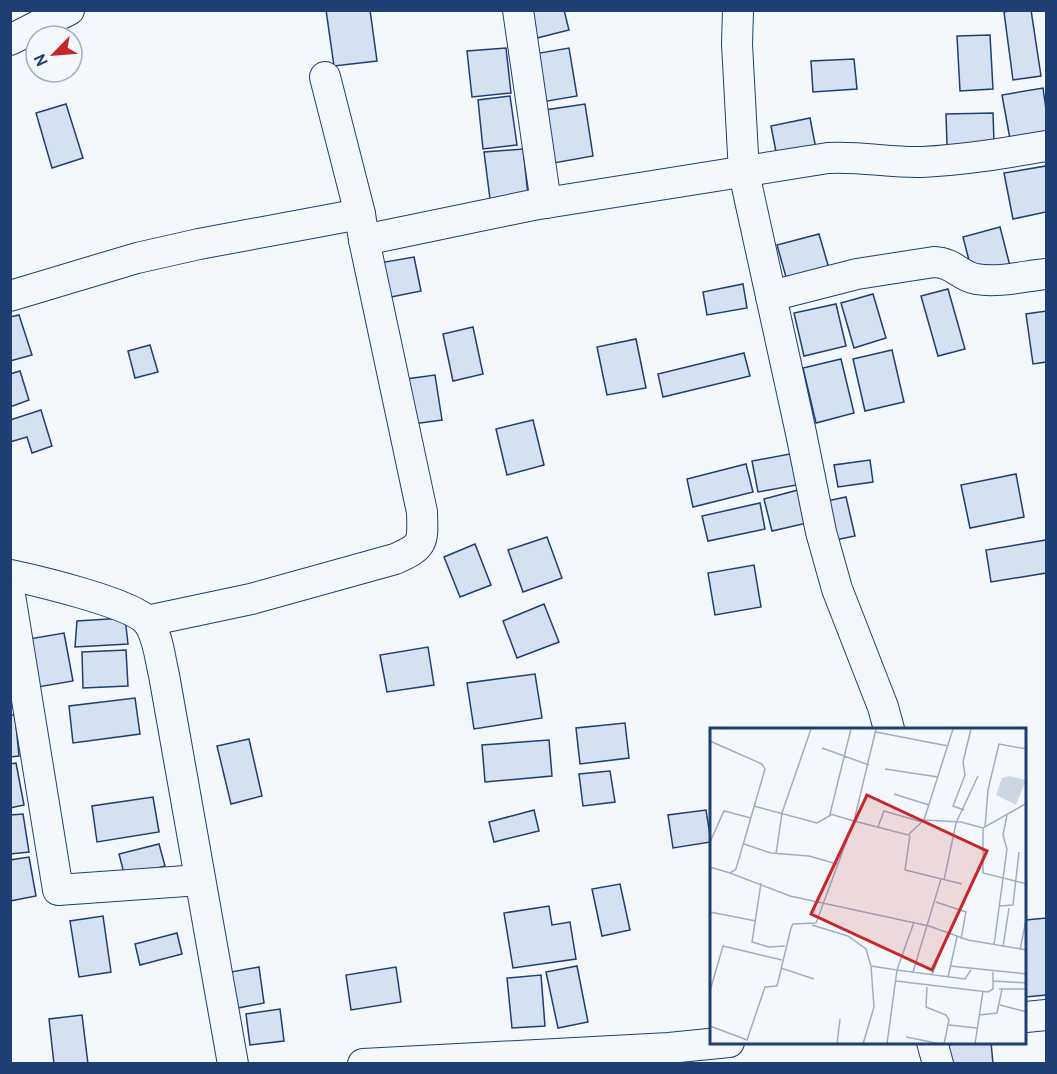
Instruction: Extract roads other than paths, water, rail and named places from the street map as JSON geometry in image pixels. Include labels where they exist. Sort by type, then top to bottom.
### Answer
[{"type":"street","points":[[10,40],[69,10]]},
{"type":"street","points":[[518,10],[546,203]]},
{"type":"street","points":[[738,10],[737,44],[744,173],[821,532],[837,589],[884,707],[890,728]]},
{"type":"street","points":[[147,621],[251,599],[395,559],[416,549],[423,536],[422,512],[362,227],[325,77]]},
{"type":"street","points":[[10,296],[137,258],[200,244],[362,227],[546,203],[828,158],[851,157],[919,162],[968,159],[1047,146]]},
{"type":"street","points":[[771,296],[866,272],[934,262],[946,262],[974,279],[997,280],[1047,274]]},
{"type":"street","points":[[10,575],[88,596],[132,612],[147,621],[155,638],[164,675],[233,1064]]},
{"type":"street","points":[[10,595],[58,890],[200,880]]},
{"type":"street","points":[[1027,1017],[1047,1015]]},
{"type":"street","points":[[363,1064],[607,1057],[713,1044]]},
{"type":"street","points":[[933,1044],[938,1064]]}]
